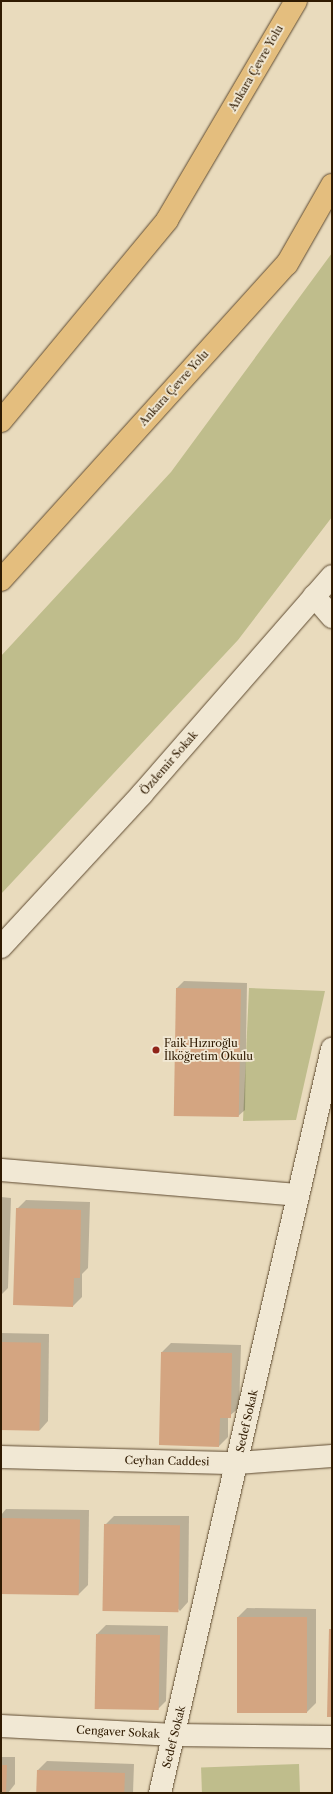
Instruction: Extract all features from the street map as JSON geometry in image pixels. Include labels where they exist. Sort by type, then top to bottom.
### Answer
[{"type":"highway","name":"Ankara Çevre Yolu","points":[[1,422],[167,220],[296,1]]},
{"type":"highway","name":"Ankara Çevre Yolu","points":[[1,580],[287,264],[332,185]]},
{"type":"street","name":"Özdemir Sokak","points":[[1,947],[142,794],[332,576]]},
{"type":"street","points":[[314,596],[332,617]]},
{"type":"street","name":"Sedef Sokak","points":[[160,1793],[175,1735],[332,1049]]},
{"type":"street","points":[[1,1170],[298,1195]]},
{"type":"street","name":"Ceyhan Caddesi","points":[[1,1457],[237,1463],[332,1456]]},
{"type":"street","name":"Cengaver Sokak","points":[[1,1726],[175,1735],[332,1737]]},
{"type":"shaded area","points":[[332,253],[332,517],[238,640],[1,894],[1,656],[171,472]]},
{"type":"shaded area","points":[[249,988],[325,991],[296,1120],[243,1121]]},
{"type":"shaded area","points":[[299,1764],[300,1793],[202,1793],[201,1767]]},
{"type":"building","points":[[176,988],[241,989],[239,1117],[174,1116]]},
{"type":"building","points":[[16,1208],[81,1210],[80,1278],[74,1278],[73,1307],[13,1305]]},
{"type":"building","points":[[1,1342],[41,1343],[39,1431],[1,1430]]},
{"type":"building","points":[[161,1352],[232,1353],[231,1418],[220,1418],[219,1447],[159,1445]]},
{"type":"building","points":[[1,1518],[80,1519],[79,1595],[1,1594]]},
{"type":"building","points":[[104,1524],[180,1525],[178,1612],[102,1611]]},
{"type":"building","points":[[237,1617],[307,1617],[307,1713],[237,1713]]},
{"type":"building","points":[[329,1629],[332,1629],[332,1717],[327,1717]]},
{"type":"building","points":[[96,1634],[160,1635],[159,1710],[95,1709]]},
{"type":"building","points":[[1,1765],[7,1765],[6,1793],[1,1793]]},
{"type":"building","points":[[37,1770],[125,1773],[124,1793],[36,1793]]},
{"type":"place","name":"Faik Hızıroğlu İlköğretim Okulu","points":[[156,1050]]}]
